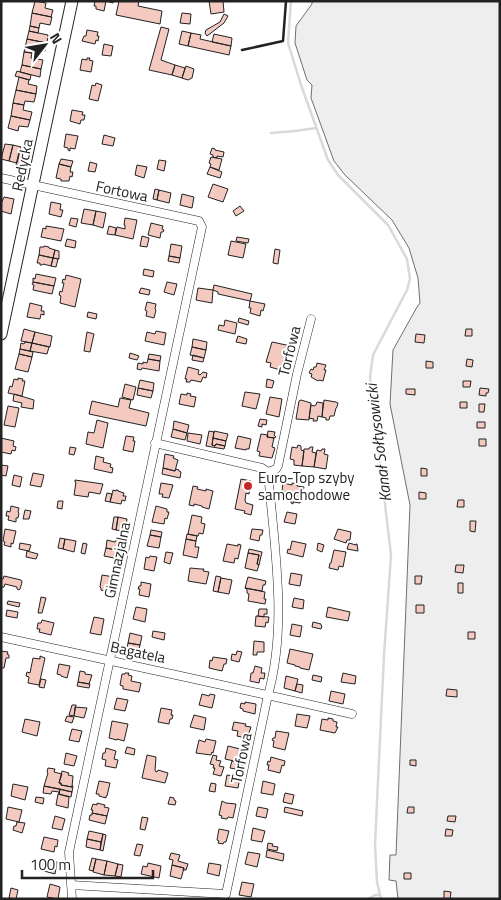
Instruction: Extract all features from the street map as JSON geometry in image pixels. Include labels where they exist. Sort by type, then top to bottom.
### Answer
[{"type":"street","name":"Redycka","points":[[1,334],[72,1]]},
{"type":"street","points":[[1,178],[33,185]]},
{"type":"street","name":"Fortowa","points":[[33,185],[199,221],[202,227]]},
{"type":"street","name":"Gimnazjalna","points":[[72,899],[69,852],[202,227]]},
{"type":"street","name":"Torfowa","points":[[71,885],[226,894],[273,677],[279,614],[268,472],[276,469],[278,466],[297,374],[311,319]]},
{"type":"street","points":[[156,443],[262,468],[268,472]]},
{"type":"street","name":"Bagatela","points":[[1,637],[352,714]]},
{"type":"shaded area","points":[[312,1],[500,1],[500,899],[398,899],[396,881],[389,880],[390,855],[396,855],[410,505],[390,404],[393,350],[420,303],[418,278],[409,248],[392,220],[345,175],[334,161],[311,98],[312,85],[307,80],[295,43],[296,26],[312,4]]},
{"type":"building","points":[[35,1],[46,3],[45,8],[53,10],[51,17],[32,13]]},
{"type":"building","points":[[95,1],[106,1],[104,11],[96,9],[96,6],[94,6]]},
{"type":"building","points":[[119,1],[139,1],[138,6],[162,11],[160,24],[116,15]]},
{"type":"building","points":[[209,1],[223,1],[224,12],[211,14]]},
{"type":"building","points":[[32,13],[52,17],[50,25],[40,23],[39,28],[30,26]]},
{"type":"building","points":[[182,13],[191,14],[190,24],[180,23]]},
{"type":"building","points":[[224,14],[228,16],[224,23],[207,36],[206,30],[220,22]]},
{"type":"building","points":[[30,26],[39,28],[38,33],[29,31]]},
{"type":"building","points":[[161,27],[169,29],[161,60],[175,65],[172,75],[149,70]]},
{"type":"building","points":[[87,30],[98,32],[98,41],[96,40],[95,44],[82,41],[84,36],[86,36]]},
{"type":"building","points":[[29,31],[48,35],[47,43],[27,39]]},
{"type":"building","points":[[182,31],[191,33],[188,46],[179,44]]},
{"type":"building","points":[[191,33],[201,35],[200,39],[231,46],[229,55],[188,46]]},
{"type":"building","points":[[214,34],[232,38],[231,46],[212,42]]},
{"type":"building","points":[[27,39],[47,43],[45,51],[33,49],[32,53],[24,52]]},
{"type":"building","points":[[104,44],[113,46],[111,56],[102,55]]},
{"type":"building","points":[[24,52],[32,53],[31,58],[43,60],[41,69],[22,65]]},
{"type":"building","points":[[87,58],[93,61],[91,72],[80,70],[82,59],[87,60]]},
{"type":"building","points":[[22,65],[41,69],[40,77],[20,72]]},
{"type":"building","points":[[175,65],[185,68],[182,78],[172,75]]},
{"type":"building","points":[[186,66],[194,69],[192,78],[188,80],[182,78]]},
{"type":"building","points":[[17,71],[31,75],[30,80],[15,76]]},
{"type":"building","points":[[19,77],[29,80],[28,84],[37,86],[36,94],[16,90]]},
{"type":"building","points":[[96,83],[102,85],[98,101],[89,99],[92,85],[95,86]]},
{"type":"building","points":[[16,90],[36,94],[34,102],[25,101],[24,105],[13,103]]},
{"type":"building","points":[[13,103],[24,105],[23,110],[32,112],[30,120],[11,116]]},
{"type":"building","points":[[72,110],[83,112],[82,115],[85,115],[84,120],[81,120],[80,124],[70,121]]},
{"type":"building","points":[[11,116],[30,120],[28,127],[19,126],[18,131],[8,128]]},
{"type":"building","points":[[66,134],[78,136],[75,149],[70,148],[70,151],[64,147]]},
{"type":"building","points":[[104,135],[115,138],[113,146],[102,144]]},
{"type":"building","points":[[5,144],[13,145],[9,161],[1,159]]},
{"type":"building","points":[[13,145],[21,147],[17,163],[9,161]]},
{"type":"building","points":[[212,148],[224,152],[223,157],[213,157],[210,154]]},
{"type":"building","points":[[19,152],[24,154],[22,166],[16,165]]},
{"type":"building","points":[[211,157],[222,159],[219,170],[210,167]]},
{"type":"building","points":[[61,159],[73,161],[71,167],[59,164]]},
{"type":"building","points":[[159,160],[166,161],[164,171],[157,169]]},
{"type":"building","points":[[90,162],[97,164],[95,172],[88,171]]},
{"type":"building","points":[[59,164],[71,167],[70,172],[73,172],[69,181],[61,181],[61,179],[56,178]]},
{"type":"building","points":[[137,165],[147,167],[144,178],[135,175]]},
{"type":"building","points":[[210,167],[222,172],[220,178],[207,174]]},
{"type":"building","points":[[213,184],[228,189],[223,202],[208,197]]},
{"type":"building","points":[[155,189],[159,190],[157,200],[153,199]]},
{"type":"building","points":[[159,190],[171,193],[169,203],[157,200]]},
{"type":"building","points":[[182,194],[194,197],[192,208],[180,205]]},
{"type":"building","points":[[4,197],[14,199],[11,214],[1,211]]},
{"type":"building","points":[[51,202],[61,204],[60,210],[63,210],[61,217],[49,214]]},
{"type":"building","points":[[240,206],[244,211],[236,216],[233,211]]},
{"type":"building","points":[[84,209],[96,211],[93,225],[81,223]]},
{"type":"building","points":[[96,211],[106,213],[103,228],[93,225]]},
{"type":"building","points":[[71,218],[78,219],[76,227],[69,225]]},
{"type":"building","points":[[125,218],[137,220],[133,239],[115,235],[117,227],[125,229]]},
{"type":"building","points":[[151,223],[163,226],[162,229],[164,230],[161,232],[160,238],[148,235]]},
{"type":"building","points":[[46,226],[64,229],[61,241],[41,237],[43,228],[46,229]]},
{"type":"building","points":[[109,226],[116,228],[115,235],[107,234]]},
{"type":"building","points":[[142,236],[149,238],[147,247],[140,246]]},
{"type":"building","points":[[237,237],[249,239],[248,243],[236,241]]},
{"type":"building","points":[[67,239],[76,241],[75,248],[65,246]]},
{"type":"building","points":[[231,241],[246,244],[243,258],[228,255]]},
{"type":"building","points":[[171,244],[182,246],[180,258],[169,256]]},
{"type":"building","points":[[44,246],[55,250],[53,258],[39,255],[40,247]]},
{"type":"building","points":[[275,249],[280,250],[278,264],[273,263]]},
{"type":"building","points":[[55,250],[59,251],[59,259],[53,258]]},
{"type":"building","points":[[39,255],[53,258],[51,266],[37,263]]},
{"type":"building","points":[[169,256],[180,258],[179,263],[168,261]]},
{"type":"building","points":[[53,258],[58,259],[56,267],[51,266]]},
{"type":"building","points":[[144,269],[154,271],[153,277],[143,275]]},
{"type":"building","points":[[36,274],[56,278],[54,286],[33,282]]},
{"type":"building","points":[[66,275],[81,279],[75,307],[60,303],[61,296],[59,295],[60,291],[62,292],[64,283],[62,283]]},
{"type":"building","points":[[33,282],[54,286],[52,294],[33,290]]},
{"type":"building","points":[[167,282],[177,284],[174,295],[164,292]]},
{"type":"building","points":[[214,285],[252,294],[250,301],[218,294],[218,292],[213,290]]},
{"type":"building","points":[[141,288],[150,290],[149,295],[139,293]]},
{"type":"building","points":[[198,288],[213,290],[212,303],[196,300]]},
{"type":"building","points":[[250,301],[265,304],[260,316],[250,313]]},
{"type":"building","points":[[147,302],[156,304],[154,318],[146,316]]},
{"type":"building","points":[[30,303],[42,306],[41,311],[44,311],[44,315],[41,314],[40,319],[27,317]]},
{"type":"building","points":[[88,312],[97,314],[96,319],[87,317]]},
{"type":"building","points":[[239,318],[249,321],[248,325],[238,322]]},
{"type":"building","points":[[225,320],[237,323],[235,334],[218,330],[219,325],[224,326]]},
{"type":"building","points":[[24,329],[35,332],[32,343],[21,341]]},
{"type":"building","points":[[466,329],[472,329],[472,336],[465,336]]},
{"type":"building","points":[[156,331],[166,333],[164,345],[145,341],[147,332],[155,334]]},
{"type":"building","points":[[35,332],[52,336],[50,347],[32,343]]},
{"type":"building","points":[[87,332],[94,334],[90,352],[84,351]]},
{"type":"building","points":[[416,334],[425,335],[424,343],[415,342]]},
{"type":"building","points":[[238,336],[247,339],[246,344],[236,342]]},
{"type":"building","points":[[193,339],[207,342],[206,350],[192,347]]},
{"type":"building","points":[[25,342],[32,343],[30,351],[20,349],[21,343],[24,344]]},
{"type":"building","points":[[272,342],[291,346],[291,355],[289,354],[288,358],[285,357],[284,360],[287,360],[284,371],[270,367],[271,363],[266,362]]},
{"type":"building","points":[[32,343],[49,347],[47,354],[30,351]]},
{"type":"building","points":[[192,347],[206,350],[204,358],[190,355]]},
{"type":"building","points":[[20,349],[33,352],[32,357],[19,354]]},
{"type":"building","points":[[130,353],[139,356],[137,360],[129,358]]},
{"type":"building","points":[[19,354],[32,357],[28,372],[15,369]]},
{"type":"building","points":[[149,354],[161,356],[160,361],[148,359]]},
{"type":"building","points":[[193,355],[204,358],[203,362],[192,360]]},
{"type":"building","points":[[148,359],[160,361],[159,371],[137,369],[138,363],[147,363]]},
{"type":"building","points":[[467,359],[473,360],[472,367],[466,366]]},
{"type":"building","points":[[426,361],[433,362],[433,368],[426,368]]},
{"type":"building","points":[[317,363],[326,365],[323,381],[318,381],[311,377],[312,374],[309,373],[311,369],[313,370],[316,367]]},
{"type":"building","points":[[188,367],[199,370],[198,374],[200,375],[203,372],[207,373],[206,378],[203,377],[201,382],[191,380],[186,382]]},
{"type":"building","points":[[18,378],[25,381],[22,396],[8,393],[14,379],[18,380]]},
{"type":"building","points":[[267,379],[274,381],[272,388],[266,387]]},
{"type":"building","points":[[140,380],[154,383],[153,391],[138,388]]},
{"type":"building","points":[[463,381],[471,381],[470,387],[463,387]]},
{"type":"building","points":[[125,384],[136,387],[133,400],[122,397]]},
{"type":"building","points":[[138,388],[153,391],[151,398],[137,395]]},
{"type":"building","points":[[480,388],[489,389],[486,396],[479,395]]},
{"type":"building","points":[[406,389],[415,389],[415,395],[406,394]]},
{"type":"building","points":[[245,392],[260,394],[256,409],[242,406]]},
{"type":"building","points":[[187,393],[191,394],[190,396],[196,397],[194,407],[179,404],[181,394],[187,395]]},
{"type":"building","points":[[14,394],[34,400],[33,409],[21,407],[22,403],[13,401]]},
{"type":"building","points":[[270,397],[282,399],[279,417],[266,414]]},
{"type":"building","points":[[120,398],[131,400],[129,408],[149,413],[146,426],[89,414],[92,401],[118,407]]},
{"type":"building","points":[[324,400],[338,403],[334,416],[330,416],[329,420],[322,417]]},
{"type":"building","points":[[299,401],[311,403],[309,420],[296,419]]},
{"type":"building","points":[[317,402],[323,403],[322,417],[318,416],[317,421],[313,421],[314,419],[309,418],[311,405],[316,405]]},
{"type":"building","points":[[460,402],[467,402],[467,408],[460,408]]},
{"type":"building","points":[[479,404],[485,404],[484,412],[479,412]]},
{"type":"building","points":[[8,406],[19,408],[15,427],[4,425]]},
{"type":"building","points":[[260,419],[267,420],[266,425],[258,426]]},
{"type":"building","points":[[97,420],[108,423],[103,448],[86,444],[88,432],[94,433]]},
{"type":"building","points":[[174,421],[189,425],[187,433],[173,429]]},
{"type":"building","points":[[477,422],[485,422],[485,428],[477,428]]},
{"type":"building","points":[[173,429],[187,433],[185,440],[171,437]]},
{"type":"building","points":[[209,431],[214,432],[212,445],[225,446],[224,449],[206,446]]},
{"type":"building","points":[[214,431],[228,434],[226,441],[213,438]]},
{"type":"building","points":[[268,431],[275,432],[274,435],[276,437],[267,437]]},
{"type":"building","points":[[188,433],[202,435],[200,444],[187,441]]},
{"type":"building","points":[[261,434],[274,438],[272,447],[275,448],[272,458],[259,456],[260,452],[257,451]]},
{"type":"building","points":[[126,436],[134,437],[133,452],[123,450]]},
{"type":"building","points":[[238,436],[251,439],[249,449],[235,448]]},
{"type":"building","points":[[1,438],[14,441],[15,451],[12,450],[11,454],[1,452]]},
{"type":"building","points":[[213,438],[226,441],[225,446],[212,445]]},
{"type":"building","points":[[479,439],[486,439],[486,446],[479,446]]},
{"type":"building","points":[[298,445],[304,451],[302,466],[294,465],[294,460],[290,459],[292,447],[297,448]]},
{"type":"building","points":[[70,447],[76,448],[74,455],[69,454]]},
{"type":"building","points":[[313,447],[312,452],[316,453],[314,467],[302,466],[304,449],[309,449]]},
{"type":"building","points":[[325,449],[324,454],[328,455],[326,469],[314,467],[317,450],[321,451]]},
{"type":"building","points":[[165,454],[174,456],[173,458],[178,460],[175,471],[163,468]]},
{"type":"building","points":[[96,456],[104,458],[103,462],[111,464],[110,467],[113,468],[112,473],[94,469]]},
{"type":"building","points":[[1,465],[8,466],[6,476],[1,475]]},
{"type":"building","points":[[163,468],[179,470],[181,472],[180,478],[162,474]]},
{"type":"building","points":[[421,468],[427,469],[427,476],[421,476]]},
{"type":"building","points":[[33,473],[44,475],[41,487],[30,485]]},
{"type":"building","points":[[14,475],[22,477],[20,487],[12,485]]},
{"type":"building","points":[[241,479],[251,481],[249,494],[246,493],[245,500],[246,503],[253,505],[251,515],[244,513],[245,511],[235,509]]},
{"type":"building","points":[[75,480],[103,484],[100,494],[89,492],[88,497],[74,495]]},
{"type":"building","points":[[161,483],[173,485],[169,498],[162,497],[163,494],[159,494]]},
{"type":"building","points":[[283,483],[292,485],[292,483],[304,487],[302,495],[282,491]]},
{"type":"building","points":[[193,486],[198,487],[197,489],[213,491],[209,509],[194,504],[194,506],[189,505]]},
{"type":"building","points":[[113,490],[124,493],[123,496],[126,496],[125,501],[122,500],[121,504],[110,502]]},
{"type":"building","points":[[282,491],[302,495],[300,503],[293,502],[293,504],[291,501],[280,499]]},
{"type":"building","points":[[419,492],[426,493],[426,499],[419,499]]},
{"type":"building","points":[[107,493],[112,494],[110,502],[105,501]]},
{"type":"building","points":[[458,500],[464,500],[464,507],[457,507]]},
{"type":"building","points":[[58,501],[63,501],[62,509],[57,508]]},
{"type":"building","points":[[11,506],[19,508],[16,522],[8,520],[9,516],[6,516],[7,511],[10,512]]},
{"type":"building","points":[[156,506],[167,509],[167,512],[169,512],[164,524],[152,522]]},
{"type":"building","points":[[25,510],[31,511],[29,519],[23,519]]},
{"type":"building","points":[[287,512],[297,514],[295,524],[284,522]]},
{"type":"building","points":[[192,515],[202,517],[201,523],[205,524],[203,534],[199,533],[198,536],[188,534]]},
{"type":"building","points":[[114,517],[118,517],[116,530],[112,529]]},
{"type":"building","points":[[118,517],[127,519],[125,532],[116,530]]},
{"type":"building","points":[[470,521],[476,521],[475,532],[470,531]]},
{"type":"building","points":[[5,529],[16,531],[11,547],[4,545]]},
{"type":"building","points":[[252,529],[263,530],[259,541],[250,539]]},
{"type":"building","points":[[338,529],[351,532],[350,540],[347,540],[346,543],[334,539]]},
{"type":"building","points":[[151,530],[162,532],[161,537],[150,535]]},
{"type":"building","points":[[187,534],[197,536],[196,541],[186,539]]},
{"type":"building","points":[[150,535],[161,537],[159,548],[147,546]]},
{"type":"building","points":[[60,538],[65,539],[63,549],[58,548]]},
{"type":"building","points":[[65,539],[76,541],[74,552],[63,549]]},
{"type":"building","points":[[186,539],[196,541],[195,547],[199,547],[197,558],[183,555]]},
{"type":"building","points":[[107,540],[123,542],[121,551],[106,548]]},
{"type":"building","points":[[292,541],[306,544],[303,557],[287,553],[288,549],[290,550]]},
{"type":"building","points":[[20,543],[31,545],[29,551],[19,549]]},
{"type":"building","points":[[83,543],[87,544],[85,554],[81,553]]},
{"type":"building","points":[[318,543],[324,545],[322,552],[317,550]]},
{"type":"building","points":[[349,543],[357,544],[358,551],[347,549]]},
{"type":"building","points":[[227,544],[241,545],[238,559],[235,558],[234,563],[223,561]]},
{"type":"building","points":[[106,548],[121,551],[119,559],[104,556]]},
{"type":"building","points":[[249,549],[262,552],[259,565],[257,564],[259,555],[248,553]]},
{"type":"building","points":[[334,550],[346,552],[343,567],[339,566],[338,570],[329,568]]},
{"type":"building","points":[[27,551],[38,554],[36,559],[26,557]]},
{"type":"building","points":[[166,552],[173,553],[170,564],[164,562]]},
{"type":"building","points":[[248,553],[259,555],[257,571],[245,568]]},
{"type":"building","points":[[150,556],[157,557],[154,571],[144,569],[146,557],[149,558]]},
{"type":"building","points":[[456,565],[464,565],[463,573],[455,572]]},
{"type":"building","points":[[190,568],[204,569],[203,571],[209,572],[206,584],[188,581]]},
{"type":"building","points":[[291,573],[302,575],[300,586],[289,584]]},
{"type":"building","points":[[102,575],[114,577],[112,590],[108,589],[107,592],[101,590]]},
{"type":"building","points":[[4,576],[21,580],[20,589],[5,584],[1,592],[1,579]]},
{"type":"building","points":[[216,576],[221,577],[218,592],[213,591]]},
{"type":"building","points":[[415,576],[422,576],[421,584],[415,584]]},
{"type":"building","points":[[248,577],[266,581],[262,591],[245,588]]},
{"type":"building","points":[[221,578],[232,580],[229,594],[218,592]]},
{"type":"building","points":[[141,582],[151,584],[149,597],[139,595],[140,589],[138,589],[141,586]]},
{"type":"building","points":[[458,583],[463,583],[463,593],[458,593]]},
{"type":"building","points":[[245,588],[265,592],[265,604],[248,601],[249,594]]},
{"type":"building","points":[[41,597],[46,598],[42,613],[38,613]]},
{"type":"building","points":[[294,598],[304,600],[303,609],[292,607]]},
{"type":"building","points":[[8,601],[20,603],[19,607],[7,604]]},
{"type":"building","points":[[416,605],[424,605],[424,613],[416,613]]},
{"type":"building","points":[[136,607],[147,609],[145,622],[133,619]]},
{"type":"building","points":[[328,607],[350,612],[348,621],[326,617]]},
{"type":"building","points":[[259,609],[267,609],[267,614],[264,614],[264,617],[258,616]]},
{"type":"building","points":[[7,610],[18,612],[17,618],[6,616]]},
{"type":"building","points":[[256,616],[269,617],[265,627],[255,626]]},
{"type":"building","points":[[94,617],[104,619],[101,635],[90,633]]},
{"type":"building","points":[[42,620],[54,623],[51,635],[39,632],[40,629],[37,629],[38,623],[41,623]]},
{"type":"building","points":[[313,622],[321,624],[321,629],[312,627]]},
{"type":"building","points":[[292,624],[302,626],[300,637],[290,635]]},
{"type":"building","points":[[153,631],[165,633],[164,640],[152,637]]},
{"type":"building","points":[[468,632],[475,632],[475,639],[468,639]]},
{"type":"building","points":[[130,633],[142,636],[140,645],[128,643]]},
{"type":"building","points":[[254,641],[264,642],[264,652],[257,652],[257,655],[253,655]]},
{"type":"building","points":[[128,643],[140,645],[138,655],[126,652]]},
{"type":"building","points":[[290,649],[313,654],[309,670],[287,663]]},
{"type":"building","points":[[1,651],[8,652],[7,654],[9,655],[9,658],[6,658],[4,668],[1,668]]},
{"type":"building","points":[[237,651],[242,652],[239,662],[231,660],[232,654],[236,655]]},
{"type":"building","points":[[40,656],[45,658],[39,685],[28,683],[29,677],[26,676],[27,672],[30,673],[33,658],[40,659]]},
{"type":"building","points":[[213,657],[227,659],[222,671],[209,668],[210,660],[212,661]]},
{"type":"building","points":[[59,664],[70,666],[67,678],[57,674]]},
{"type":"building","points":[[255,666],[262,668],[261,673],[265,673],[264,679],[260,678],[259,683],[250,681],[251,673],[253,673]]},
{"type":"building","points":[[80,671],[92,675],[89,684],[78,682]]},
{"type":"building","points":[[129,673],[128,675],[132,676],[131,681],[141,683],[139,692],[123,689],[123,686],[120,685],[122,674]]},
{"type":"building","points":[[343,673],[356,676],[355,684],[341,682]]},
{"type":"building","points":[[313,675],[322,677],[321,682],[312,680]]},
{"type":"building","points":[[286,676],[298,679],[295,691],[284,688]]},
{"type":"building","points":[[41,679],[46,680],[44,688],[39,687]]},
{"type":"building","points":[[78,682],[90,684],[89,688],[77,686]]},
{"type":"building","points":[[297,684],[303,685],[302,693],[295,691]]},
{"type":"building","points":[[447,689],[457,690],[457,697],[446,696]]},
{"type":"building","points":[[331,691],[345,694],[343,704],[329,701]]},
{"type":"building","points":[[202,694],[215,695],[212,708],[199,705]]},
{"type":"building","points":[[117,698],[128,700],[125,711],[114,709]]},
{"type":"building","points":[[245,702],[256,704],[255,714],[243,711],[240,708],[241,703],[245,704]]},
{"type":"building","points":[[72,705],[76,705],[74,716],[69,715]]},
{"type":"building","points":[[75,707],[87,708],[84,718],[74,716]]},
{"type":"building","points":[[161,708],[172,710],[171,715],[173,715],[169,724],[158,722]]},
{"type":"building","points":[[297,714],[310,716],[307,728],[295,726]]},
{"type":"building","points":[[194,715],[206,718],[204,730],[190,727]]},
{"type":"building","points":[[67,716],[74,717],[72,723],[65,721]]},
{"type":"building","points":[[328,718],[337,722],[336,727],[338,727],[335,733],[320,730],[322,719],[328,720]]},
{"type":"building","points":[[25,719],[40,722],[37,736],[22,732]]},
{"type":"building","points":[[112,721],[128,724],[124,741],[109,738]]},
{"type":"building","points":[[234,722],[251,727],[246,738],[237,736],[238,731],[232,730]]},
{"type":"building","points":[[72,729],[82,731],[79,742],[69,740]]},
{"type":"building","points":[[276,731],[289,733],[285,750],[273,747],[274,741],[272,740],[275,738]]},
{"type":"building","points":[[206,739],[216,741],[213,753],[211,755],[196,753],[199,740],[205,742]]},
{"type":"building","points":[[228,746],[245,752],[243,763],[225,759]]},
{"type":"building","points":[[127,747],[135,749],[134,755],[125,753]]},
{"type":"building","points":[[106,748],[116,751],[114,759],[118,760],[116,768],[105,766],[106,760],[102,759]]},
{"type":"building","points":[[66,753],[77,756],[74,766],[64,764]]},
{"type":"building","points":[[147,755],[156,757],[155,771],[168,773],[165,783],[142,778]]},
{"type":"building","points":[[213,755],[217,756],[216,760],[221,761],[219,766],[224,767],[221,776],[213,774],[215,768],[213,768],[214,765],[210,764]]},
{"type":"building","points":[[271,757],[285,761],[280,773],[268,770],[269,765],[267,765]]},
{"type":"building","points":[[410,760],[416,760],[416,766],[410,765]]},
{"type":"building","points":[[232,761],[243,763],[241,770],[230,768]]},
{"type":"building","points":[[48,768],[55,769],[54,772],[62,774],[59,783],[61,785],[73,786],[72,792],[44,786]]},
{"type":"building","points":[[62,771],[73,776],[72,787],[59,783]]},
{"type":"building","points":[[227,775],[240,777],[238,788],[225,786]]},
{"type":"building","points":[[99,781],[110,783],[106,798],[96,794]]},
{"type":"building","points":[[263,781],[275,784],[273,795],[261,793]]},
{"type":"building","points":[[211,783],[216,784],[215,792],[209,791]]},
{"type":"building","points":[[13,784],[28,787],[25,800],[11,796]]},
{"type":"building","points":[[44,786],[60,789],[59,794],[59,792],[52,791],[51,794],[43,793]]},
{"type":"building","points":[[60,789],[72,792],[71,797],[59,794]]},
{"type":"building","points":[[285,793],[294,795],[292,804],[283,802]]},
{"type":"building","points":[[58,794],[69,797],[68,808],[56,805]]},
{"type":"building","points":[[36,797],[44,798],[43,804],[35,802]]},
{"type":"building","points":[[170,797],[176,801],[175,805],[168,804]]},
{"type":"building","points":[[222,801],[236,804],[233,818],[221,818],[222,816],[219,815]]},
{"type":"building","points":[[97,803],[109,808],[107,816],[92,813],[93,804],[97,805]]},
{"type":"building","points":[[8,807],[22,810],[19,822],[6,819]]},
{"type":"building","points":[[258,807],[268,809],[266,818],[256,816]]},
{"type":"building","points":[[285,807],[303,811],[302,816],[284,812]]},
{"type":"building","points":[[408,807],[414,807],[414,813],[407,813]]},
{"type":"building","points":[[92,813],[107,816],[105,824],[89,820]]},
{"type":"building","points":[[55,816],[65,819],[62,830],[52,828]]},
{"type":"building","points":[[448,816],[456,816],[455,822],[447,821]]},
{"type":"building","points":[[142,817],[148,818],[145,830],[140,829]]},
{"type":"building","points":[[17,822],[25,823],[22,833],[13,830]]},
{"type":"building","points":[[253,828],[265,831],[262,842],[251,840]]},
{"type":"building","points":[[219,829],[229,831],[226,842],[223,844],[218,843],[219,841],[217,840]]},
{"type":"building","points":[[446,829],[453,830],[452,836],[445,836]]},
{"type":"building","points":[[89,831],[103,834],[101,842],[87,839]]},
{"type":"building","points":[[103,834],[106,835],[103,851],[100,850]]},
{"type":"building","points":[[44,837],[58,840],[54,852],[41,849]]},
{"type":"building","points":[[87,839],[101,842],[100,850],[86,847]]},
{"type":"building","points":[[268,843],[278,847],[277,851],[267,849]]},
{"type":"building","points":[[137,844],[143,845],[140,856],[134,855]]},
{"type":"building","points":[[267,850],[284,854],[283,861],[266,857]]},
{"type":"building","points":[[248,852],[260,854],[257,867],[245,864]]},
{"type":"building","points":[[171,853],[180,855],[178,861],[188,864],[186,870],[172,865],[173,860],[169,859]]},
{"type":"building","points":[[92,858],[96,859],[93,871],[89,870]]},
{"type":"building","points":[[42,859],[47,860],[44,871],[39,870]]},
{"type":"building","points":[[96,859],[107,861],[104,875],[93,872]]},
{"type":"building","points":[[47,860],[57,862],[55,874],[44,871]]},
{"type":"building","points":[[107,861],[118,864],[115,876],[104,875]]},
{"type":"building","points":[[148,863],[161,866],[159,878],[141,874],[143,866],[147,867]]},
{"type":"building","points":[[209,863],[221,865],[219,876],[207,873]]},
{"type":"building","points":[[118,864],[123,865],[121,877],[115,876]]},
{"type":"building","points":[[172,865],[184,868],[181,879],[170,876]]},
{"type":"building","points":[[404,873],[411,873],[411,879],[404,879]]},
{"type":"building","points":[[242,882],[254,884],[251,897],[239,895]]},
{"type":"building","points":[[50,884],[60,887],[58,899],[47,897]]},
{"type":"building","points":[[11,888],[18,890],[16,899],[9,898]]},
{"type":"building","points":[[444,891],[451,892],[450,899],[444,899]]},
{"type":"waterway","name":"Kanał Sołtysowicki","points":[[291,1],[288,43],[328,160],[338,175],[388,225],[407,259],[410,279],[407,290],[373,355],[370,377],[391,555],[375,844],[377,882],[381,899]]},
{"type":"waterway","points":[[271,133],[316,128]]},
{"type":"waterway","points":[[368,899],[375,895],[380,895]]},
{"type":"wall","points":[[242,50],[283,41],[286,1]]},
{"type":"place","name":"Euro-Top szyby samochodowe","points":[[248,486]]}]
